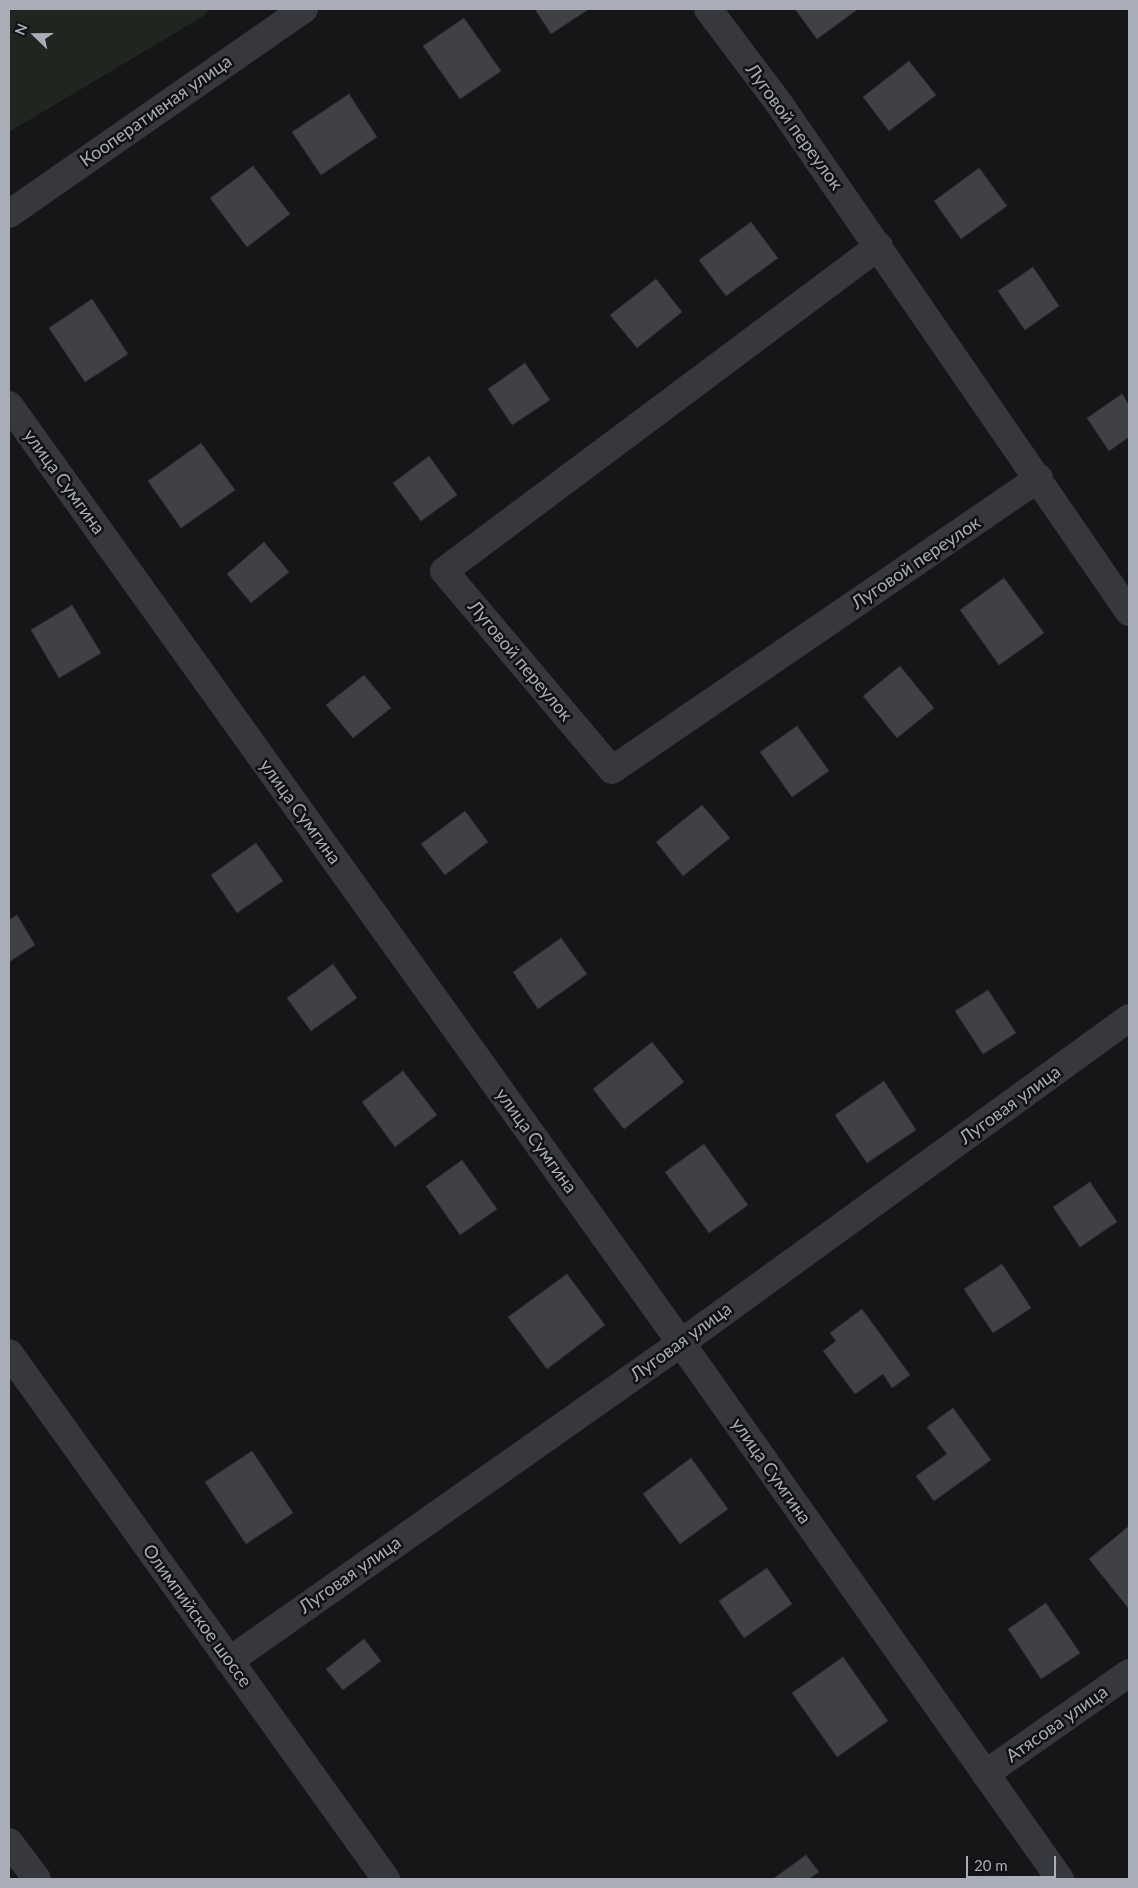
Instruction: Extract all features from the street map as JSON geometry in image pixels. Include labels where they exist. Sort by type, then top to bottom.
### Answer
[{"type":"street","name":"Кооперативная улица","points":[[9,214],[304,9]]},
{"type":"street","name":"Луговой переулок","points":[[708,9],[778,102],[879,246],[1129,612]]},
{"type":"street","name":"Луговой переулок","points":[[879,246],[444,572],[612,770],[1039,478]]},
{"type":"street","name":"улица Сумгина","points":[[9,405],[681,1343],[1060,1879]]},
{"type":"street","name":"Луговая улица","points":[[230,1660],[681,1343],[1129,1018]]},
{"type":"street","name":"Олимпийское шоссе","points":[[9,1353],[386,1879]]},
{"type":"street","name":"Атясова улица","points":[[985,1774],[1129,1673]]},
{"type":"street","points":[[9,1842],[37,1879]]},
{"type":"shaded area","points":[[9,9],[211,9],[202,17],[9,132]]},
{"type":"building","points":[[535,9],[589,9],[551,34]]},
{"type":"building","points":[[795,9],[858,9],[817,39]]},
{"type":"building","points":[[464,18],[501,71],[460,99],[423,46]]},
{"type":"building","points":[[909,61],[936,95],[889,131],[863,97]]},
{"type":"building","points":[[349,94],[377,137],[321,175],[292,132]]},
{"type":"building","points":[[253,166],[290,214],[247,247],[210,198]]},
{"type":"building","points":[[979,168],[1007,206],[961,239],[934,201]]},
{"type":"building","points":[[751,222],[778,258],[726,296],[699,260]]},
{"type":"building","points":[[1033,267],[1059,306],[1025,330],[998,291]]},
{"type":"building","points":[[656,279],[682,312],[637,348],[610,315]]},
{"type":"building","points":[[92,299],[128,354],[85,382],[49,328]]},
{"type":"building","points":[[525,363],[550,400],[512,425],[488,389]]},
{"type":"building","points":[[1122,394],[1129,405],[1129,437],[1109,451],[1087,418]]},
{"type":"building","points":[[201,443],[235,490],[181,528],[148,481]]},
{"type":"building","points":[[429,456],[457,495],[421,521],[393,483]]},
{"type":"building","points":[[264,542],[289,572],[251,603],[227,574]]},
{"type":"building","points":[[1004,578],[1044,633],[999,665],[960,610]]},
{"type":"building","points":[[72,605],[101,653],[59,678],[31,630]]},
{"type":"building","points":[[900,666],[934,708],[897,738],[863,696]]},
{"type":"building","points":[[364,675],[391,708],[353,738],[326,705]]},
{"type":"building","points":[[797,726],[829,771],[792,797],[760,752]]},
{"type":"building","points":[[702,805],[730,838],[683,876],[656,842]]},
{"type":"building","points":[[465,811],[488,842],[445,875],[421,844]]},
{"type":"building","points":[[256,843],[283,881],[237,913],[211,875]]},
{"type":"building","points":[[17,915],[35,945],[9,962],[9,920]]},
{"type":"building","points":[[561,938],[587,974],[538,1009],[513,972]]},
{"type":"building","points":[[333,964],[357,998],[311,1031],[287,998]]},
{"type":"building","points":[[988,990],[1016,1033],[983,1054],[955,1011]]},
{"type":"building","points":[[652,1042],[684,1082],[624,1129],[593,1089]]},
{"type":"building","points":[[403,1071],[437,1115],[395,1147],[362,1102]]},
{"type":"building","points":[[884,1081],[916,1130],[867,1163],[835,1115]]},
{"type":"building","points":[[704,1144],[748,1205],[709,1233],[665,1172]]},
{"type":"building","points":[[462,1160],[497,1209],[460,1235],[426,1186]]},
{"type":"building","points":[[1090,1182],[1117,1222],[1080,1247],[1053,1207]]},
{"type":"building","points":[[1002,1264],[1031,1308],[993,1333],[964,1289]]},
{"type":"building","points":[[567,1274],[605,1325],[547,1369],[508,1317]]},
{"type":"building","points":[[862,1309],[910,1375],[892,1388],[883,1374],[855,1394],[823,1351],[836,1341],[830,1333]]},
{"type":"building","points":[[953,1408],[991,1460],[934,1501],[916,1476],[947,1454],[927,1427]]},
{"type":"building","points":[[252,1451],[293,1513],[246,1544],[205,1482]]},
{"type":"building","points":[[691,1458],[728,1509],[680,1544],[643,1494]]},
{"type":"building","points":[[1129,1526],[1129,1609],[1089,1559]]},
{"type":"building","points":[[767,1568],[792,1604],[744,1638],[719,1601]]},
{"type":"building","points":[[1046,1603],[1080,1653],[1041,1679],[1008,1629]]},
{"type":"building","points":[[364,1639],[381,1661],[343,1690],[326,1669]]},
{"type":"building","points":[[843,1657],[888,1721],[837,1757],[792,1693]]},
{"type":"building","points":[[806,1855],[819,1872],[809,1879],[773,1879]]}]
